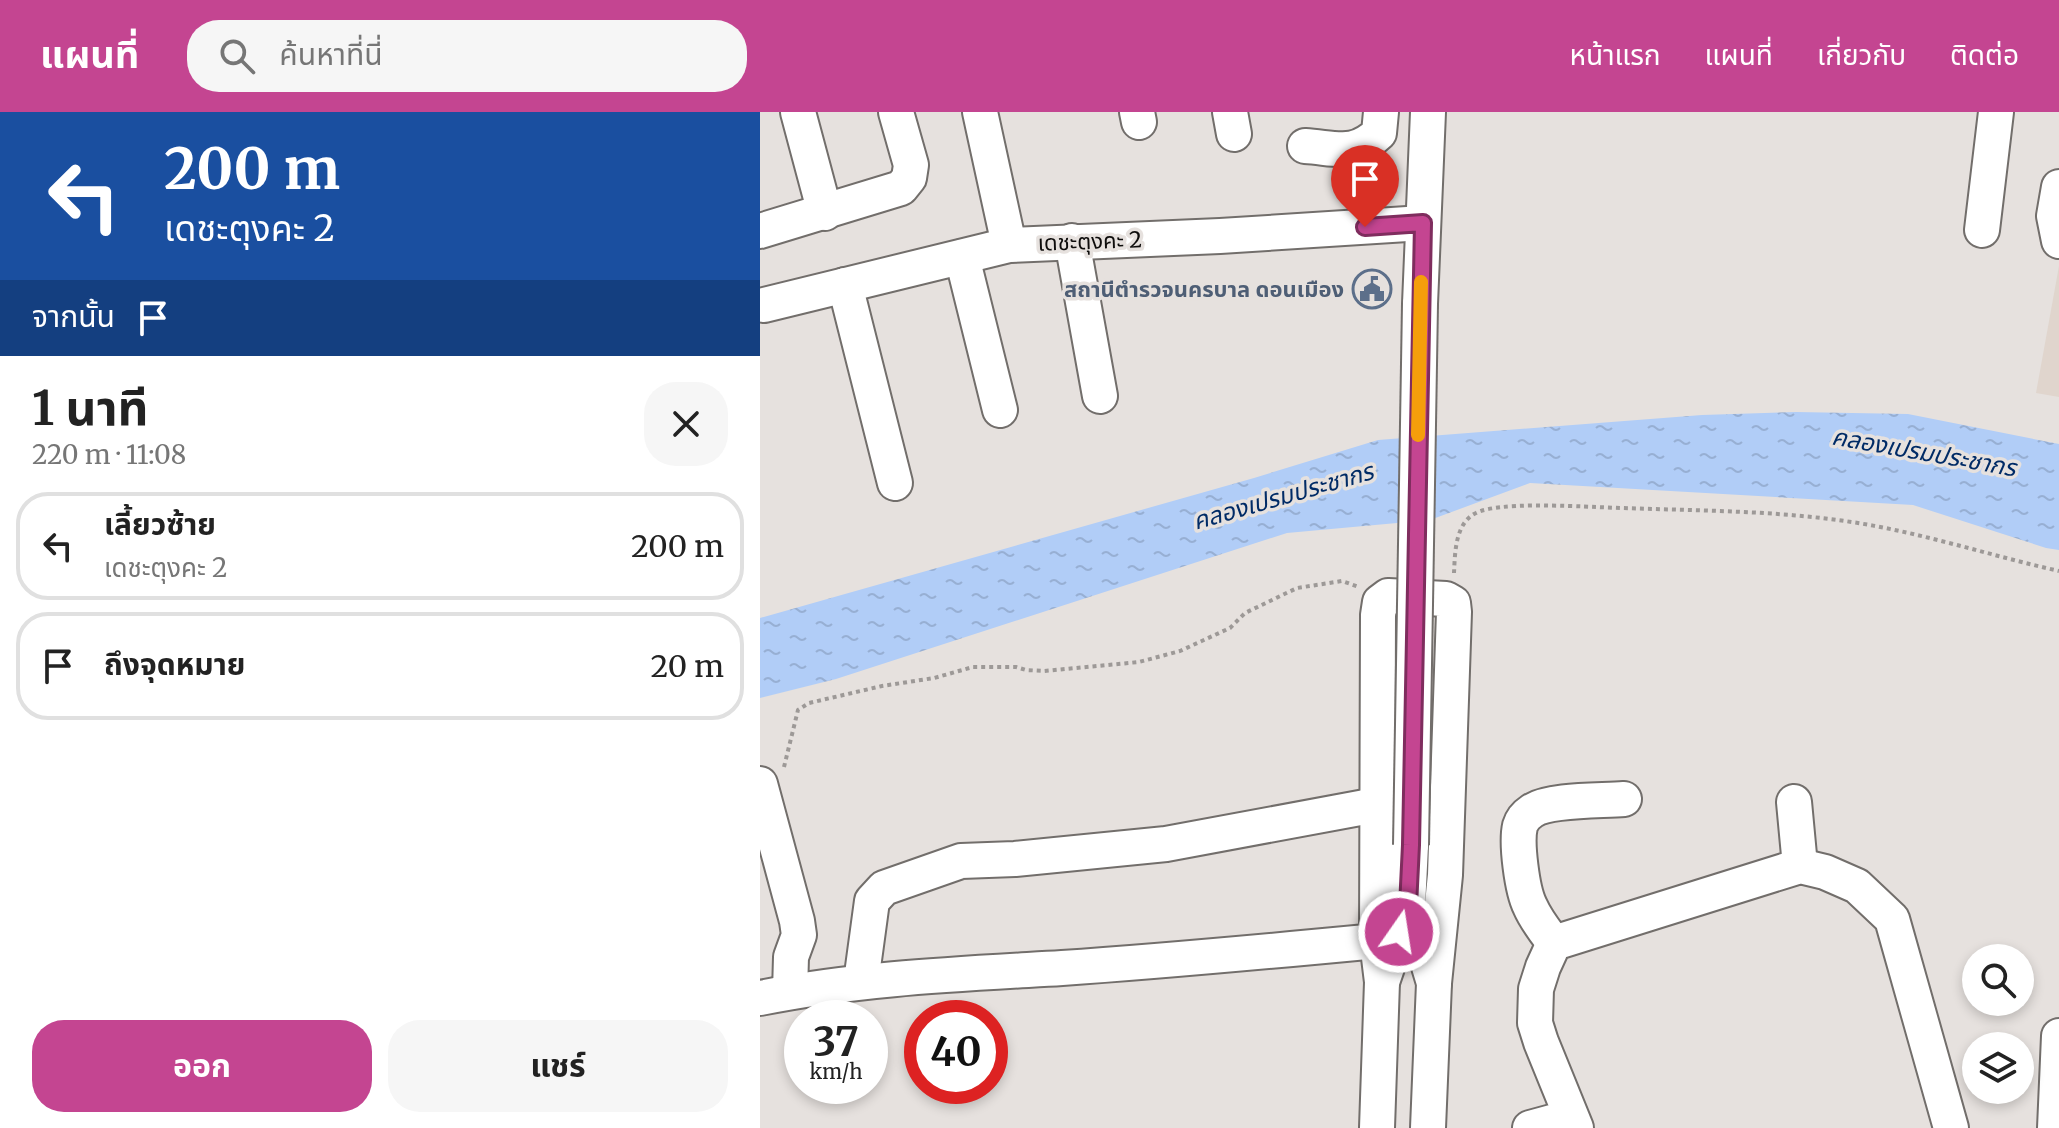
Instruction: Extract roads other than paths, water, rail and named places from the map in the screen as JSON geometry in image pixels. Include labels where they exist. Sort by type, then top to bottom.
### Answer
[{"type":"street","points":[[798,112],[825,213]]},
{"type":"street","points":[[760,231],[901,188],[909,178],[911,165],[896,112]]},
{"type":"street","points":[[980,112],[1009,245]]},
{"type":"street","points":[[1305,146],[1361,147],[1379,133],[1381,112]]},
{"type":"street","points":[[1382,982],[1408,906],[1420,304],[1428,112]]},
{"type":"street","points":[[1982,230],[1996,112]]},
{"type":"street","points":[[2059,187],[2054,216],[2059,241]]},
{"type":"street","name":"เดชะตุงคะ 2","points":[[764,305],[1009,245],[1423,223]]},
{"type":"street","points":[[1072,241],[1100,396]]},
{"type":"street","points":[[962,257],[1000,410]]},
{"type":"street","points":[[845,285],[895,483]]},
{"type":"street","points":[[1377,1128],[1382,982],[1377,941],[1378,615],[1380,602],[1388,596],[1446,599],[1453,603],[1445,875],[1434,983],[1428,1128]]},
{"type":"street","points":[[770,779],[799,935],[775,995]]},
{"type":"street","points":[[1554,943],[1533,913],[1523,885],[1519,828],[1523,819],[1546,805],[1624,799]]},
{"type":"street","points":[[1794,802],[1800,866]]},
{"type":"street","points":[[861,982],[872,901],[884,888],[961,861],[1015,859],[1166,844],[1376,805]]},
{"type":"street","points":[[1573,1128],[1535,1023],[1536,989],[1554,943],[1800,866],[1825,872],[1857,886],[1892,919],[1951,1128]]},
{"type":"street","points":[[1408,906],[1434,983]]},
{"type":"street","points":[[775,995],[861,982],[1194,959],[1377,941]]},
{"type":"street","points":[[2055,1128],[2059,1036]]},
{"type":"street","points":[[1530,1128],[1552,1122],[1573,1128]]},
{"type":"water","name":"คลองเปรมประชากร","points":[[1796,412],[1908,414],[2059,444],[2059,550],[1913,505],[1530,483],[1430,520],[1287,533],[836,679],[760,698],[760,618],[1378,440],[1702,415]]},
{"type":"place","name":"สถานีตำรวจนครบาล ดอนเมือง","points":[[1372,289]]}]
